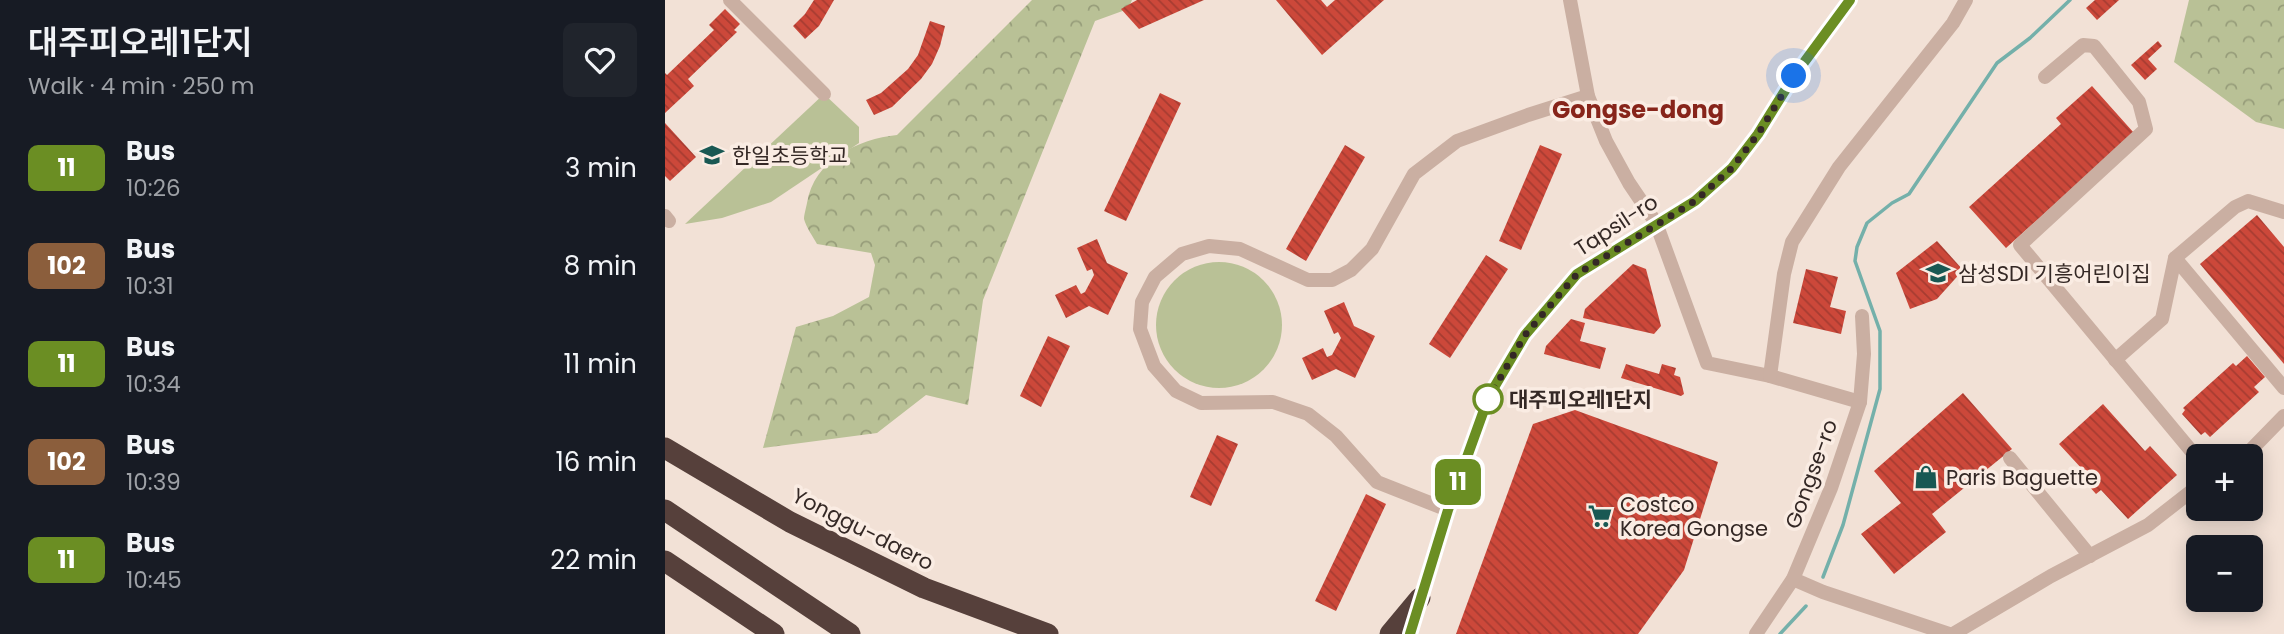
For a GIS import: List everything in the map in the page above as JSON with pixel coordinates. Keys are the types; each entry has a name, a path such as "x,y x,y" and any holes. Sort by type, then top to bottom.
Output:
{"highway":[{"name":"Yonggu-daero","path":"665,448 790,522 924,588 1048,634"},
{"path":"665,510 850,634"},
{"path":"665,561 773,634"},
{"path":"1390,634 1420,598"}],"street":[{"path":"730,0 824,94"},
{"path":"1570,0 1588,96 1618,162 1657,223 1707,363 1770,376 1860,402"},
{"name":"Tapsil-ro","path":"1410,634 1448,510 1489,396 1525,335 1577,274 1695,201 1732,168 1758,134 1794,76 1850,0"},
{"path":"1770,376 1784,274 1793,242 1839,167 1953,23 1966,0"},
{"path":"2045,77 2083,45 2094,46 2139,102 2146,130 2019,245 2186,445"},
{"path":"1448,510 1377,482 1336,436 1308,414 1273,402 1201,403 1175,391 1154,366 1140,329 1142,302 1155,277 1182,254 1209,246 1240,249 1308,280 1332,280 1351,270 1372,249 1414,174 1457,141 1588,96"},
{"path":"2115,360 2162,319 2175,258 2235,207 2248,201 2284,212"},
{"path":"2175,258 2284,388"},
{"name":"Gongse-ro","path":"1756,634 1793,579 1831,488 1860,402 1864,354 1862,316"},
{"path":"2257,444 2284,416"},
{"path":"2010,458 2090,556"},
{"path":"1793,579 1823,592 1951,634 2148,525 2186,495"}],"green space":[{"path":"1032,0 1132,0 1128,9 1095,21 983,300 968,405 926,395 877,433 763,448 796,327 833,316 869,297 875,265 871,253 817,244 804,219 811,188 828,164 840,154 867,141 897,135"},
{"path":"2189,0 2284,0 2284,129 2256,122 2174,62"},
{"path":"824,94 859,127 859,143 771,202 722,218 685,224"},
{"path":"1219,262 1243,267 1264,280 1277,301 1282,325 1277,349 1264,370 1243,383 1219,388 1195,383 1174,370 1161,349 1156,325 1161,301 1174,280 1195,267"}],"building":[{"path":"814,0 834,0 819,26 805,39 793,26"},
{"path":"1137,0 1204,0 1139,29 1121,9"},
{"path":"1276,0 1321,0 1327,7 1335,0 1384,0 1322,55"},
{"path":"2095,0 2119,0 2097,20 2086,8"},
{"path":"725,9 740,24 734,30 737,32 688,79 694,86 665,113 665,73 667,75 714,30 709,25"},
{"path":"930,21 945,26 932,64 921,79 892,107 874,115 866,100 881,93 908,69 918,55"},
{"path":"2158,41 2162,46 2148,59 2157,69 2145,80 2131,65"},
{"path":"2092,86 2134,133 2006,248 1969,207 2061,124 2056,118"},
{"path":"1160,93 1181,103 1126,221 1104,211"},
{"path":"665,123 696,157 670,181 665,176"},
{"path":"1345,145 1365,157 1306,261 1286,249"},
{"path":"1540,145 1562,154 1521,250 1499,241"},
{"path":"2257,215 2284,247 2284,364 2200,264"},
{"path":"1097,239 1107,263 1128,273 1108,315 1089,306 1066,318 1055,295 1076,285 1081,294 1085,292 1094,275 1092,269 1087,271 1077,248"},
{"path":"1937,241 1963,270 1937,299 1910,309 1896,273"},
{"path":"1486,255 1508,269 1450,358 1429,344"},
{"path":"1633,264 1646,269 1661,326 1654,334 1583,318 1585,309"},
{"path":"1806,269 1838,277 1830,307 1846,311 1841,334 1793,323"},
{"path":"1344,302 1354,326 1375,336 1355,378 1336,369 1312,380 1302,358 1323,348 1327,357 1332,355 1341,338 1338,332 1334,334 1324,311"},
{"path":"1571,319 1585,323 1580,341 1606,348 1600,369 1544,354 1546,346"},
{"path":"1048,336 1070,346 1041,407 1020,396"},
{"path":"2247,356 2265,377 2254,387 2259,392 2210,437 2205,432 2201,435 2182,414 2185,410 2183,408 2233,363 2236,366"},
{"path":"1626,364 1659,374 1662,364 1676,368 1674,375 1680,377 1684,394 1681,396 1621,378"},
{"path":"1963,393 2012,449 1932,514 1946,532 1894,574 1861,534 1901,503 1874,471"},
{"path":"2103,404 2145,451 2150,446 2177,475 2128,519 2101,490 2096,494 2078,474 2083,470 2059,444"},
{"name":"Costco Korea Gongse","path":"1575,410 1718,462 1684,570 1638,634 1456,634 1533,424"},
{"path":"1217,435 1238,444 1211,506 1190,497"},
{"path":"1366,494 1386,504 1336,611 1315,601"}],"waterway":[{"path":"1823,577 1843,525 1880,389 1880,331 1855,261 1857,247 1867,223 1892,203 1909,194 1997,63 2030,38 2070,0"},
{"path":"1780,634 1806,606"}],"bus line":[{"name":"11","path":"1410,634 1448,510 1489,396 1525,335 1577,274 1695,201 1732,168 1758,134 1794,76 1850,0"}],"place":[{"name":"한일초등학교","path":"712,155"},
{"name":"삼성SDI 기흥어린이집","path":"1938,273"},
{"name":"대주피오레1단지","path":"1488,399"},
{"name":"Paris Baguette","path":"1926,477"},
{"name":"Costco Korea Gongse","path":"1600,516"}],"district":[{"name":"Gongse-dong","path":"1638,109"}],"route":[{"path":"1488,399 1525,335 1577,274 1695,201 1732,168 1758,134 1794,76"}]}
